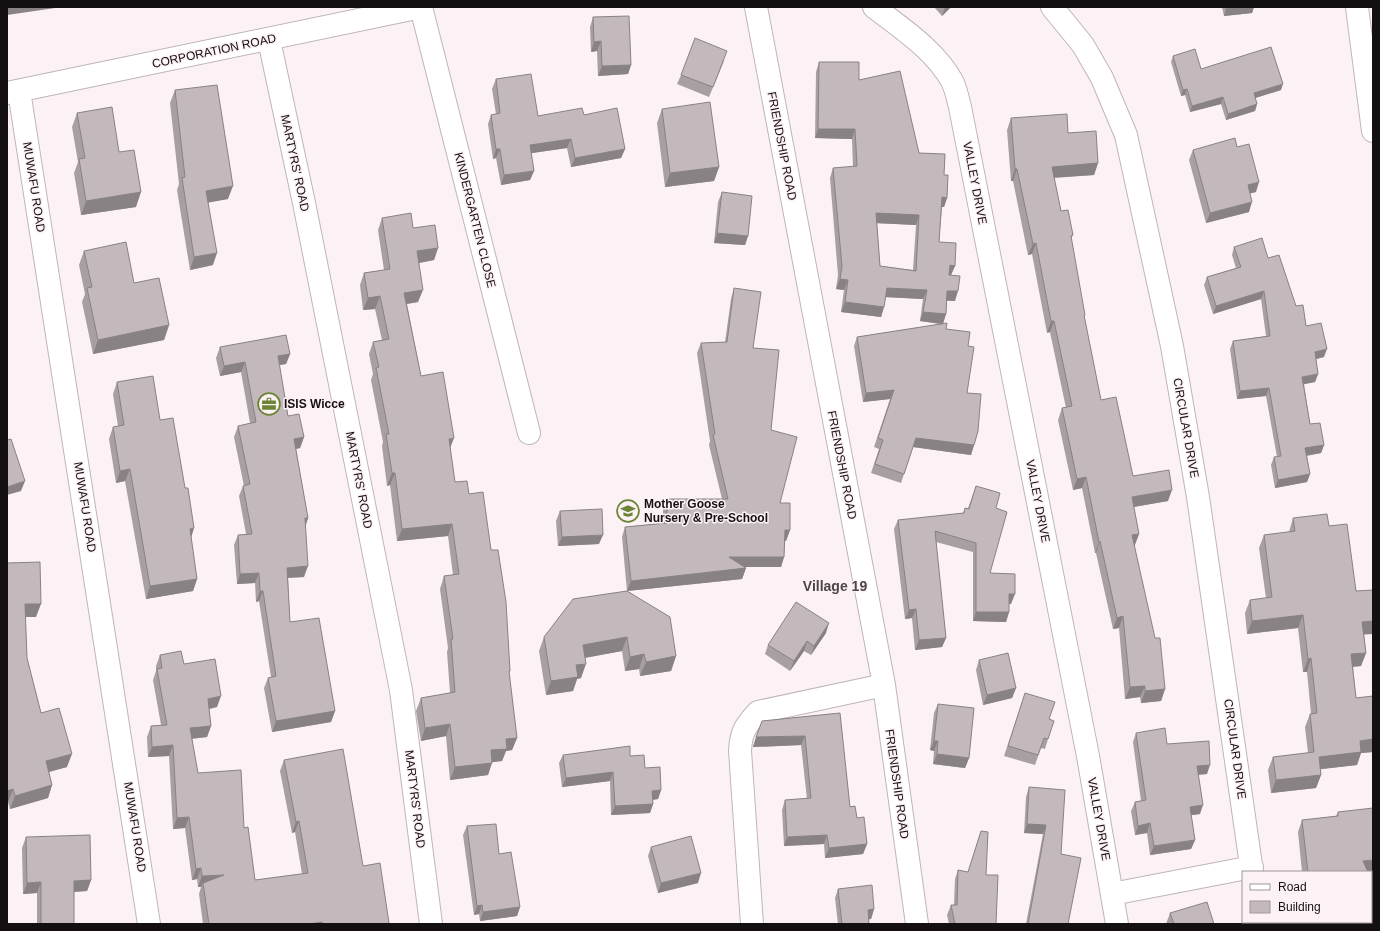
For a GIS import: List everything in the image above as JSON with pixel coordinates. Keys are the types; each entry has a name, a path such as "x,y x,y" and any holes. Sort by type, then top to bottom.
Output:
{"street":[{"name":"CORPORATION ROAD","path":"13,92 269,40 421,7"},
{"name":"KINDERGARTEN CLOSE","path":"421,7 529,433"},
{"name":"FRIENDSHIP ROAD","path":"756,7 884,684 917,924"},
{"name":"VALLEY DRIVE","path":"874,7 914,38 936,60 951,80 962,115 1085,741 1118,924"},
{"name":"CIRCULAR DRIVE","path":"1052,7 1083,45 1114,105 1126,134 1172,346 1197,489 1252,869"},
{"path":"1357,7 1373,131"},
{"name":"MARTYRS' ROAD","path":"269,40 304,203 401,690 431,924"},
{"name":"MUWAFU ROAD","path":"13,92 149,924"},
{"path":"752,924 740,751 741,739 745,725 758,712 884,684"},
{"path":"1112,894 1252,869"}],"building":[{"path":"1226,7 1239,7 1226,9"},
{"path":"629,16 631,65 602,66 601,41 594,42 593,17"},
{"path":"695,38 727,51 713,87 681,75"},
{"path":"1271,47 1283,84 1254,93 1257,104 1228,114 1223,97 1192,106 1187,89 1183,90 1173,56 1195,49 1201,69"},
{"path":"819,62 859,62 859,80 900,71 919,153 945,154 944,175 948,175 947,198 942,197 939,242 956,243 955,266 950,265 949,275 960,276 958,291 947,291 946,314 923,312 927,290 887,288 884,307 845,302 848,280 840,279 842,266 833,168 857,166 855,129 818,129","holes":["876,213 919,215 916,271 880,266"]},
{"path":"531,74 538,116 582,108 584,115 617,108 625,149 575,158 571,139 530,145 534,171 504,175 500,149 496,149 491,115 500,113 496,79"},
{"path":"217,85 233,186 206,191 217,253 194,257 182,178 185,177 175,90"},
{"path":"710,102 719,167 670,173 662,109"},
{"path":"112,107 119,152 134,150 141,192 86,201 79,159 85,158 77,113"},
{"path":"1067,114 1068,133 1096,131 1098,163 1052,167 1061,211 1068,210 1084,315 1101,400 1116,397 1133,476 1169,470 1172,490 1132,497 1139,534 1132,535 1155,638 1160,638 1165,689 1145,691 1145,686 1130,687 1123,616 1117,618 1100,541 1099,542 1086,477 1077,479 1062,408 1072,406 1054,321 1051,321 1036,243 1033,244 1017,169 1015,169 1011,118"},
{"path":"1235,138 1237,147 1249,144 1259,182 1248,185 1252,202 1210,213 1193,150"},
{"path":"722,192 752,196 748,236 717,233"},
{"path":"411,213 413,228 435,225 438,248 417,251 423,290 404,293 421,376 443,372 454,438 449,439 455,482 467,481 469,494 483,492 491,550 498,550 506,602 509,671 517,738 506,739 507,749 491,750 492,763 455,767 450,724 425,728 421,698 455,692 451,639 453,639 444,576 459,574 452,524 402,529 395,473 392,473 386,434 389,434 376,368 379,367 373,342 389,339 380,296 368,298 364,273 390,269 382,218"},
{"path":"1262,238 1268,258 1279,255 1296,306 1303,305 1306,326 1321,323 1327,349 1315,352 1318,374 1302,377 1310,424 1320,423 1324,445 1305,448 1310,474 1278,480 1274,457 1281,456 1269,388 1240,391 1233,341 1270,336 1264,291 1216,306 1207,277 1241,267 1234,247"},
{"path":"126,242 134,283 159,278 169,325 98,340 87,288 92,287 84,251"},
{"path":"734,288 761,292 753,348 779,350 771,430 797,437 780,503 790,503 790,530 785,530 784,557 729,557 746,568 631,581 625,527 667,523 667,499 728,499 713,435 715,434 701,343 727,342"},
{"path":"947,323 946,329 970,332 968,346 974,347 967,393 981,394 978,431 974,445 916,438 904,474 875,464 883,440 878,438 894,390 866,393 857,337"},
{"path":"286,335 290,354 278,356 288,416 299,414 304,437 294,439 308,518 305,518 308,566 287,568 290,622 319,618 335,711 276,721 268,678 276,676 263,591 260,591 259,573 240,574 238,535 252,534 243,486 250,484 238,426 256,422 245,362 224,366 220,347"},
{"path":"153,376 160,420 173,418 185,488 188,488 194,528 190,529 197,579 150,586 130,469 120,471 113,427 124,425 117,382"},
{"path":"11,439 25,481 7,487 7,440"},
{"path":"976,486 1000,493 996,508 1007,512 990,573 1015,574 1015,594 1009,594 1009,612 976,612 976,543 935,531 946,638 919,640 916,609 909,610 898,520 964,513 965,508 969,509"},
{"path":"602,509 603,535 562,537 560,511"},
{"path":"1327,514 1329,526 1347,524 1356,591 1373,590 1373,621 1362,622 1366,653 1351,654 1356,698 1373,696 1373,739 1360,741 1361,752 1319,757 1321,775 1276,780 1273,757 1314,752 1310,714 1317,713 1311,658 1308,659 1303,615 1252,621 1250,600 1272,597 1264,535 1295,531 1293,518"},
{"path":"40,562 41,604 25,604 27,658 41,713 59,708 72,754 46,761 52,785 15,796 13,789 7,791 7,563"},
{"path":"627,591 670,617 676,656 646,662 644,654 630,657 627,637 583,645 586,664 576,665 578,677 551,681 544,637 573,599"},
{"path":"796,602 829,623 814,646 807,641 794,661 768,645"},
{"path":"181,651 184,664 215,659 221,696 208,699 211,726 190,728 198,773 241,770 244,828 248,827 255,880 308,873 299,821 296,822 284,760 343,749 363,866 380,863 389,923 322,924 322,922 309,924 209,924 203,883 224,875 202,876 201,868 196,869 189,817 177,818 173,745 152,747 151,726 167,725 157,669 162,668 160,655"},
{"path":"1008,653 1016,688 987,695 979,660"},
{"path":"1025,693 1055,702 1049,719 1054,721 1048,739 1044,738 1038,755 1008,746"},
{"path":"938,704 974,708 969,758 937,754 938,741 934,741"},
{"path":"840,713 850,807 855,806 857,818 864,817 867,844 829,848 827,835 787,837 785,800 811,798 805,736 756,737 762,721"},
{"path":"1165,728 1167,744 1209,741 1210,765 1197,766 1203,805 1190,807 1195,840 1154,846 1150,823 1138,826 1135,802 1146,800 1136,733"},
{"path":"630,746 630,756 644,755 645,768 660,767 661,790 652,791 653,804 615,806 613,772 566,778 563,755"},
{"path":"1029,787 1065,790 1061,854 1081,858 1068,924 1028,924 1046,825 1027,824"},
{"path":"1373,808 1373,860 1363,861 1368,871 1308,871 1302,820 1338,816 1338,812"},
{"path":"496,824 499,854 511,852 520,907 483,912 482,905 477,906 467,826"},
{"path":"981,831 988,832 986,875 998,875 996,924 955,924 951,905 957,905 958,870 968,872"},
{"path":"90,835 91,880 74,881 74,924 41,924 41,882 27,883 26,837"},
{"path":"691,836 701,873 661,883 651,847"},
{"path":"1372,879 1373,924 1331,924 1372,923"},
{"path":"872,885 874,909 868,910 869,924 842,924 838,889"},
{"path":"1207,902 1214,924 1174,924 1170,913"}],"place":[{"name":"ISIS Wicce","path":"269,404"},
{"name":"Mother Goose Nursery & Pre-School","path":"628,511"}],"district":[{"name":"Village 19","path":"835,586"}]}
